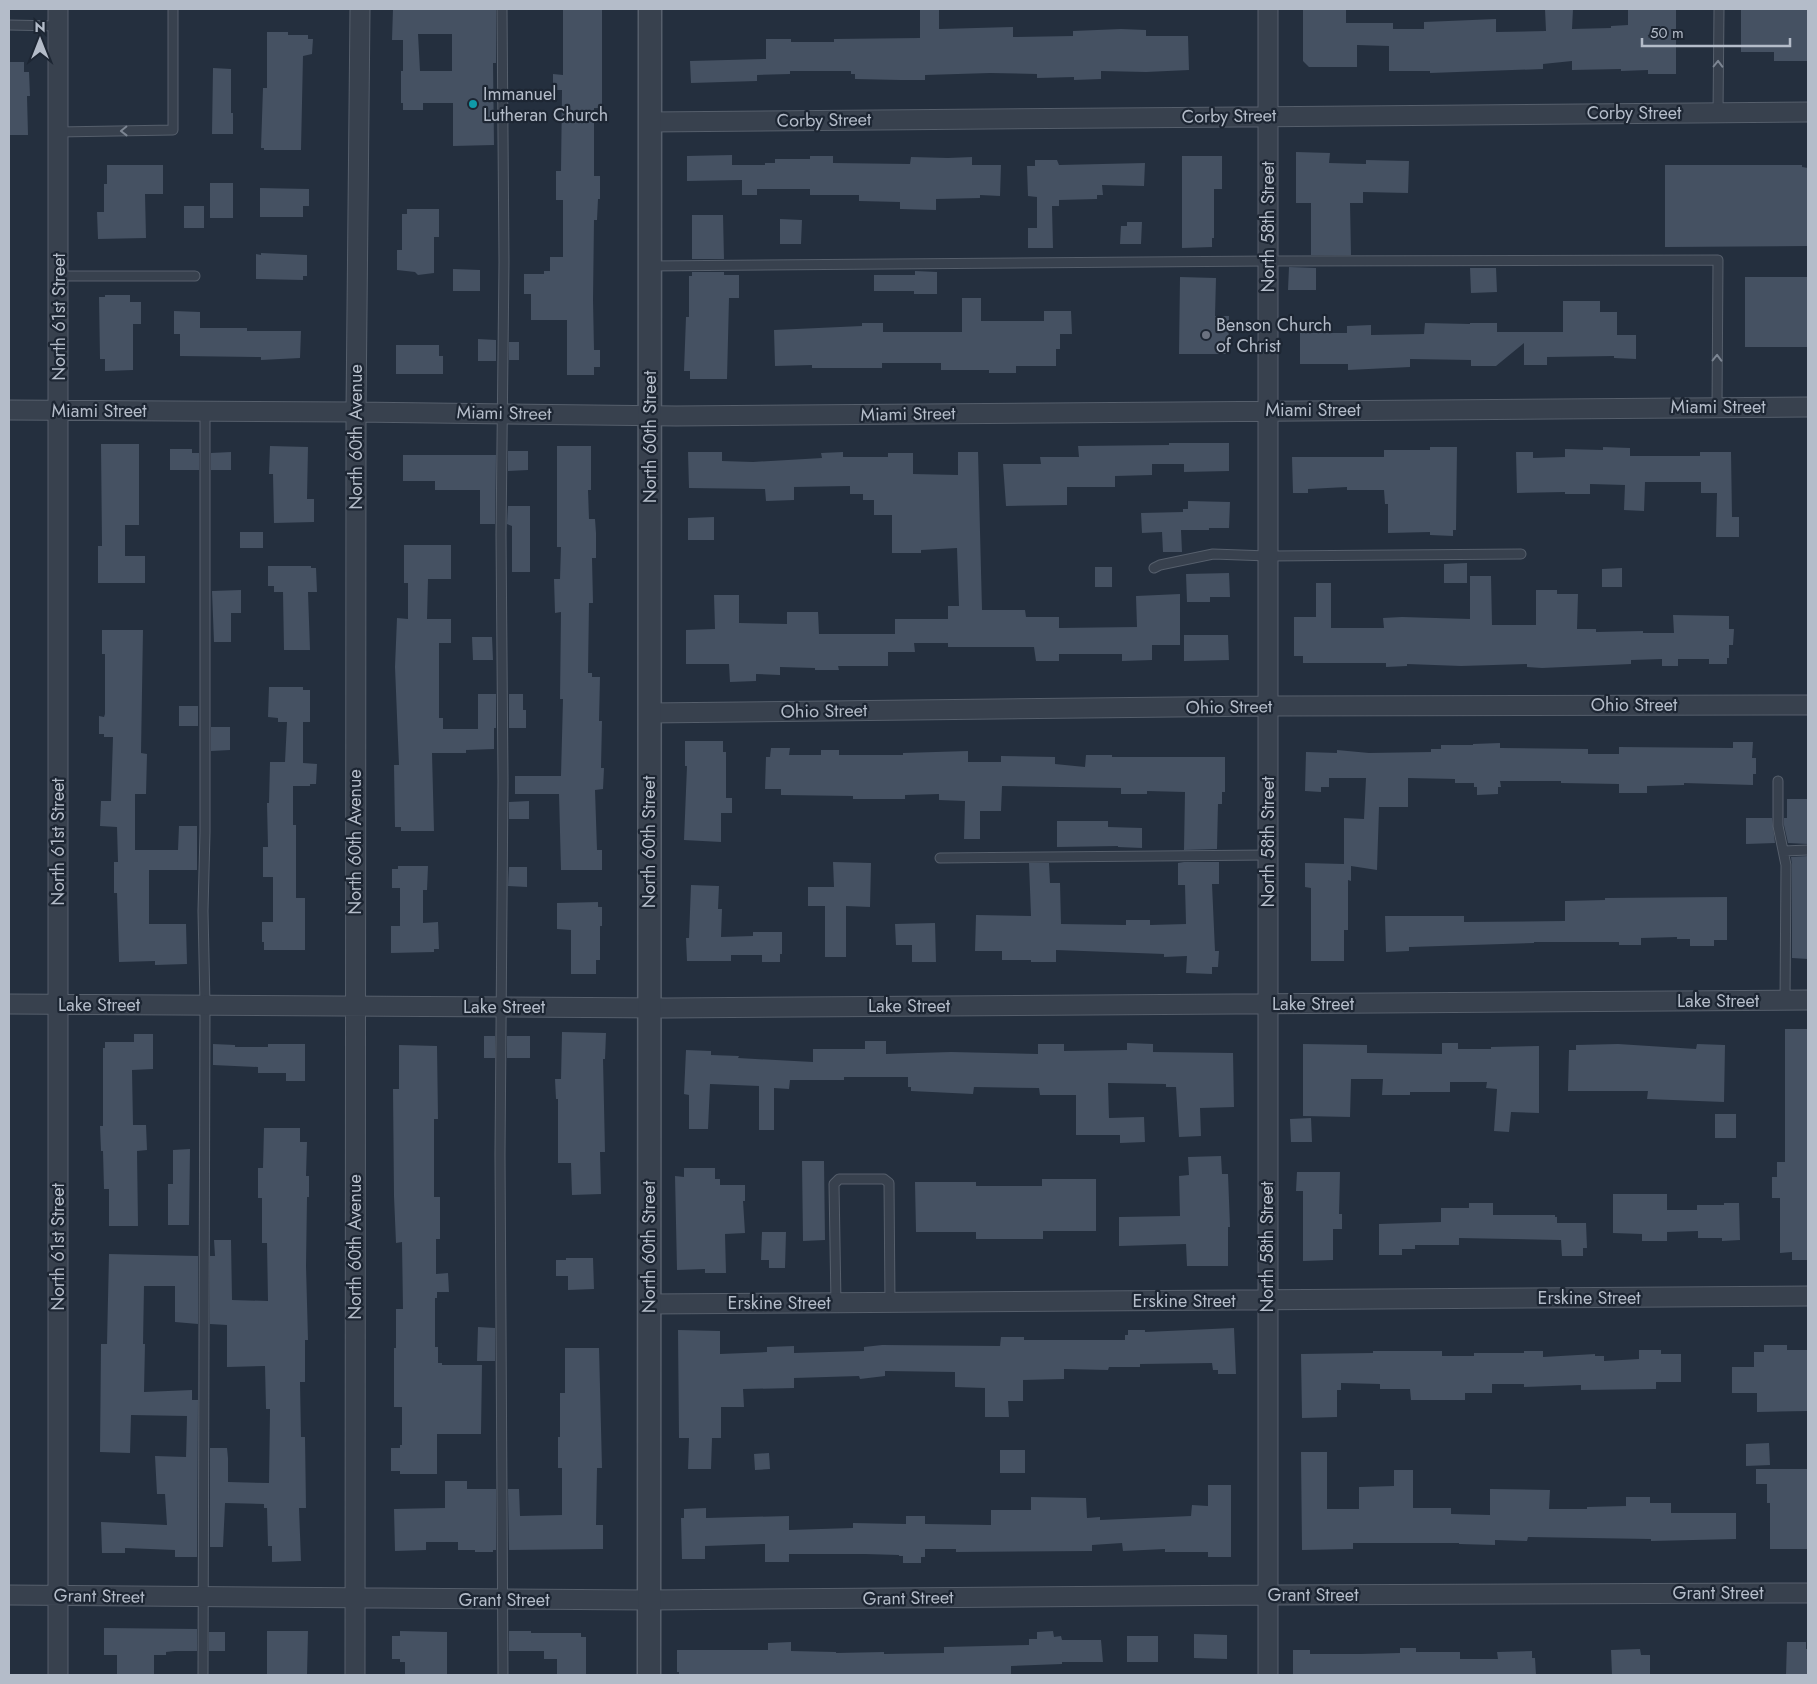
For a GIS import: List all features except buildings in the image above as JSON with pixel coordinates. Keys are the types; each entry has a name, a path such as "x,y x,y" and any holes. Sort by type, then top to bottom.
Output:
{"street":[{"name":"North 60th Avenue","path":"355,1675 356,412 360,9"},
{"name":"North 60th Street","path":"649,1675 650,9"},
{"name":"North 58th Street","path":"1268,9 1268,1675"},
{"name":"North 61st Street","path":"58,18 58,1675"},
{"name":"Corby Street","path":"650,122 1808,112"},
{"name":"Miami Street","path":"9,410 676,416 1808,407"},
{"name":"Ohio Street","path":"650,713 1268,706 1808,705"},
{"name":"Lake Street","path":"9,1004 649,1008 1808,1000"},
{"name":"Erskine Street","path":"649,1304 1808,1296"},
{"name":"Grant Street","path":"9,1595 649,1600 1808,1593"}],"lane":[{"path":"58,132 173,130 173,9"},
{"path":"502,9 504,262 501,536 503,771 500,1155 502,1675"},
{"path":"1718,113 1719,9"},
{"path":"9,25 58,18"},
{"path":"650,266 1268,261 1718,260 1717,407"},
{"path":"58,276 195,276"},
{"path":"203,1675 205,411"},
{"path":"1154,568 1160,565 1213,554 1268,556 1521,554"},
{"path":"1778,782 1778,826 1786,865 1785,1000"},
{"path":"1784,851 1808,850"},
{"path":"940,858 1268,855"},
{"path":"836,1303 834,1184 839,1179 884,1179 889,1183 890,1303"}],"place":[{"name":"Immanuel Lutheran Church","path":"473,104"},
{"name":"Benson Church of Christ","path":"1206,335"}]}
